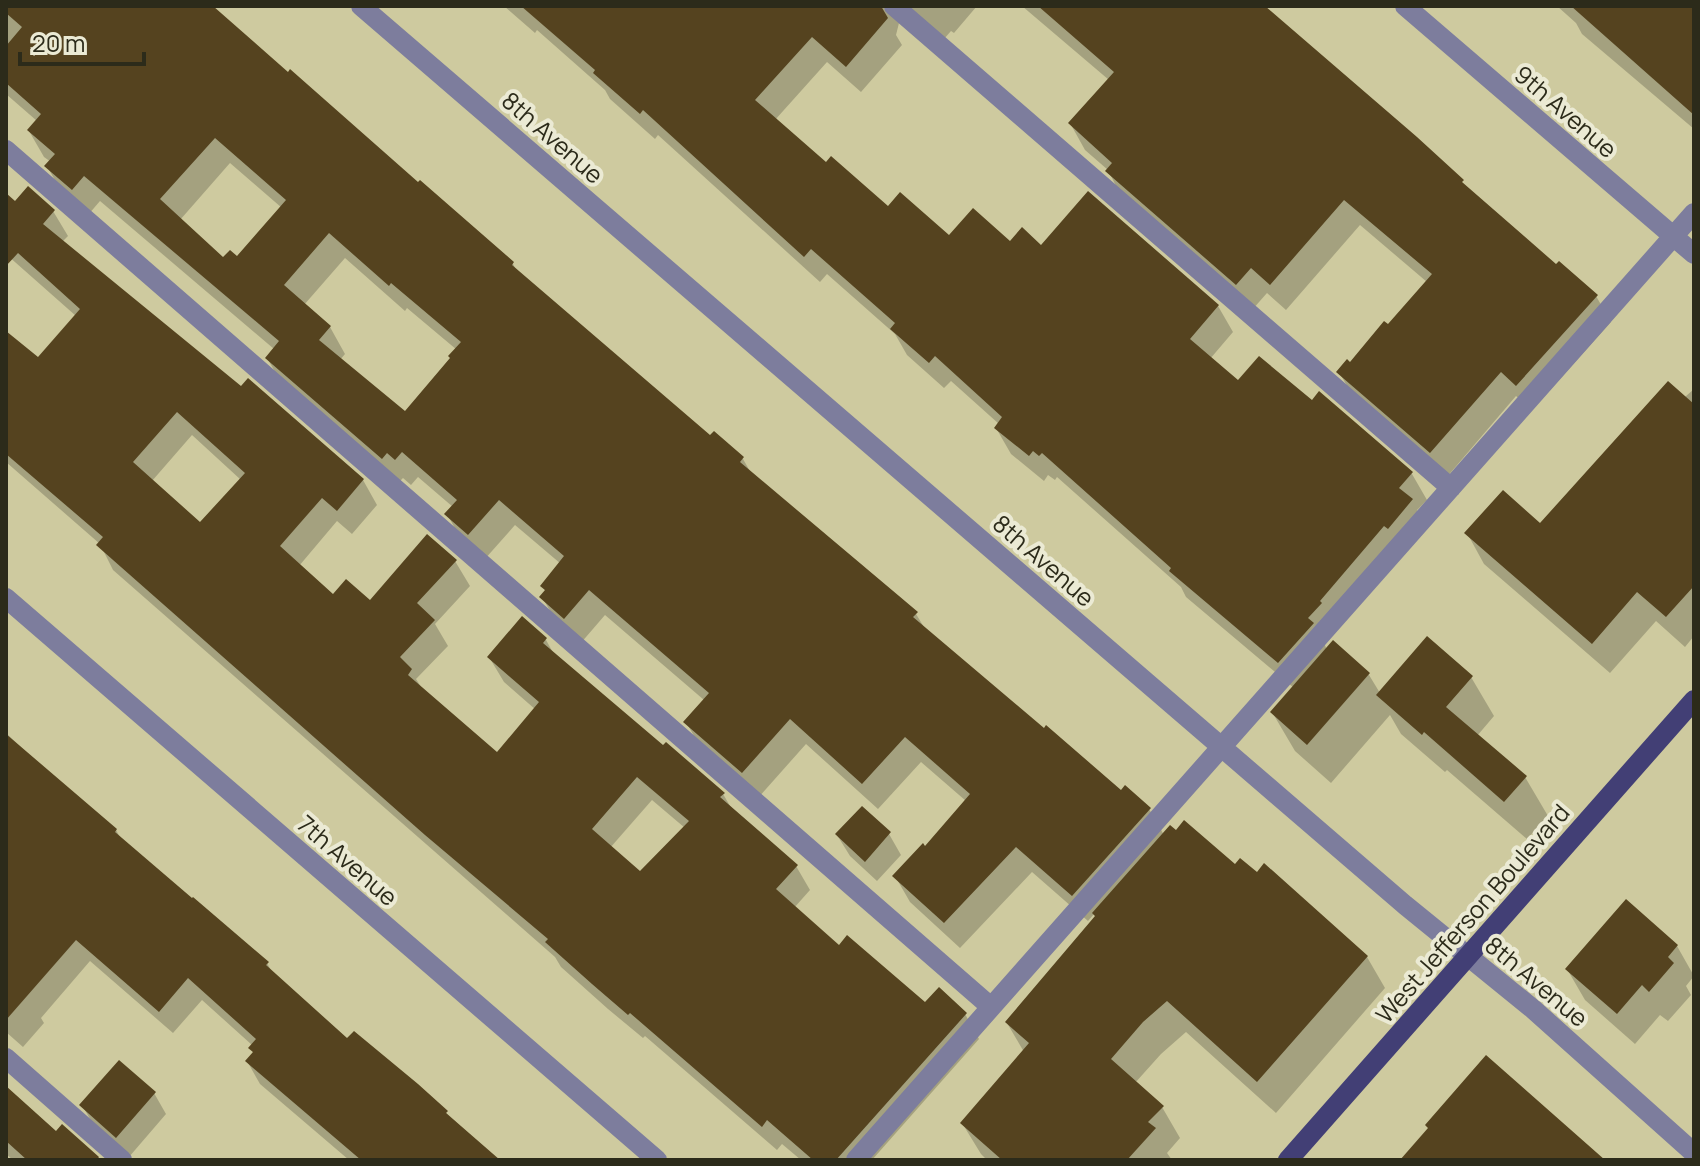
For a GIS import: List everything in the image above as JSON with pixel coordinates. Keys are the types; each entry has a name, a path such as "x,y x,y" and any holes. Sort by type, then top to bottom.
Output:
{"main road":[{"name":"West Jefferson Boulevard","path":"1288,1160 1694,700"}],"street":[{"name":"8th Avenue","path":"361,6 1221,747 1533,1009 1694,1153"},
{"path":"894,6 1451,488"},
{"name":"9th Avenue","path":"1405,6 1694,254"},
{"path":"6,150 991,1007"},
{"path":"856,1160 1694,213"},
{"name":"7th Avenue","path":"6,598 657,1160"},
{"path":"6,1058 122,1160"}],"building":[{"path":"6,6 213,6 418,182 420,180 514,262 512,265 710,435 714,431 744,457 740,462 918,612 913,617 1121,790 1125,785 1151,808 1072,896 1016,847 944,923 892,876 923,843 925,846 970,794 905,737 862,784 790,719 742,773 683,722 709,693 589,590 564,619 539,597 545,590 540,586 564,556 499,500 468,535 444,514 457,500 402,452 395,460 387,453 382,459 265,358 279,341 84,176 72,190 44,166 55,154 27,130 41,114 6,83 6,46 22,27 6,13","holes":["215,138 286,200 237,256 230,250 223,257 160,199","329,233 389,286 391,283 461,342 405,411 319,340 331,326 284,285"]},
{"path":"521,6 881,6 888,18 846,67 812,37 755,100 826,162 831,156 888,206 900,192 949,235 973,208 1010,241 1022,227 1041,245 1088,191 1219,305 1190,339 1238,380 1259,356 1312,400 1319,391 1413,472 1399,488 1413,499 1388,529 1384,526 1320,601 1322,603 1308,618 1314,623 1278,663 1169,571 1171,568 1042,453 1039,456 1033,451 1029,456 994,428 1002,417 935,356 929,363 890,329 895,323 811,249 804,257 643,110 640,114"},
{"path":"1038,6 1265,6 1417,137 1464,180 1462,182 1556,264 1559,261 1598,295 1516,386 1501,372 1430,453 1336,372 1347,359 1350,362 1384,321 1388,324 1432,274 1344,200 1270,285 1251,268 1236,285 1105,171 1112,163 1068,123 1114,72"},
{"path":"1571,6 1694,6 1694,115"},
{"path":"28,186 55,210 43,224 241,386 248,378 364,479 337,511 322,498 280,546 333,594 346,579 370,600 427,534 457,560 417,603 435,620 400,657 412,669 408,675 497,752 539,702 487,657 522,616 547,638 543,643 725,793 720,797 798,865 776,889 839,945 847,935 925,1002 939,987 967,1013 836,1160 813,1160 767,1120 762,1127 630,1013 628,1015 545,942 548,939 425,835 96,545 103,537 6,454 6,331 38,357 80,309 18,253 6,266 6,193 15,201","holes":["177,412 245,473 200,522 133,462","637,777 689,821 640,871 592,829"]},
{"path":"1668,381 1694,404 1694,586 1666,617 1637,592 1592,644 1464,533 1503,490 1540,523"},
{"path":"1427,636 1473,676 1446,707 1527,776 1504,802 1376,695"},
{"path":"1333,640 1370,673 1307,745 1270,712"},
{"path":"6,734 117,829 115,832 269,962 266,965 347,1038 354,1031 418,1084 500,1160 361,1160 245,1061 253,1052 248,1048 256,1039 188,978 159,1012 76,940 6,1020"},
{"path":"862,806 891,832 865,862 835,834"},
{"path":"1184,820 1235,864 1240,858 1257,872 1264,863 1368,956 1257,1082 1167,1001 1143,1022 1111,1059 1164,1106 1148,1122 1156,1128 1127,1160 1002,1160 960,1123 1029,1043 1005,1022 1095,916 1092,913 1170,825 1176,830"},
{"path":"1626,899 1678,945 1668,957 1674,963 1649,992 1642,985 1617,1014 1565,969"},
{"path":"1486,1055 1605,1160 1400,1160 1428,1128 1425,1125"},
{"path":"119,1060 156,1092 116,1138 79,1105"},
{"path":"6,1086 56,1131 62,1124 99,1157 97,1160 27,1160 6,1141"}]}
